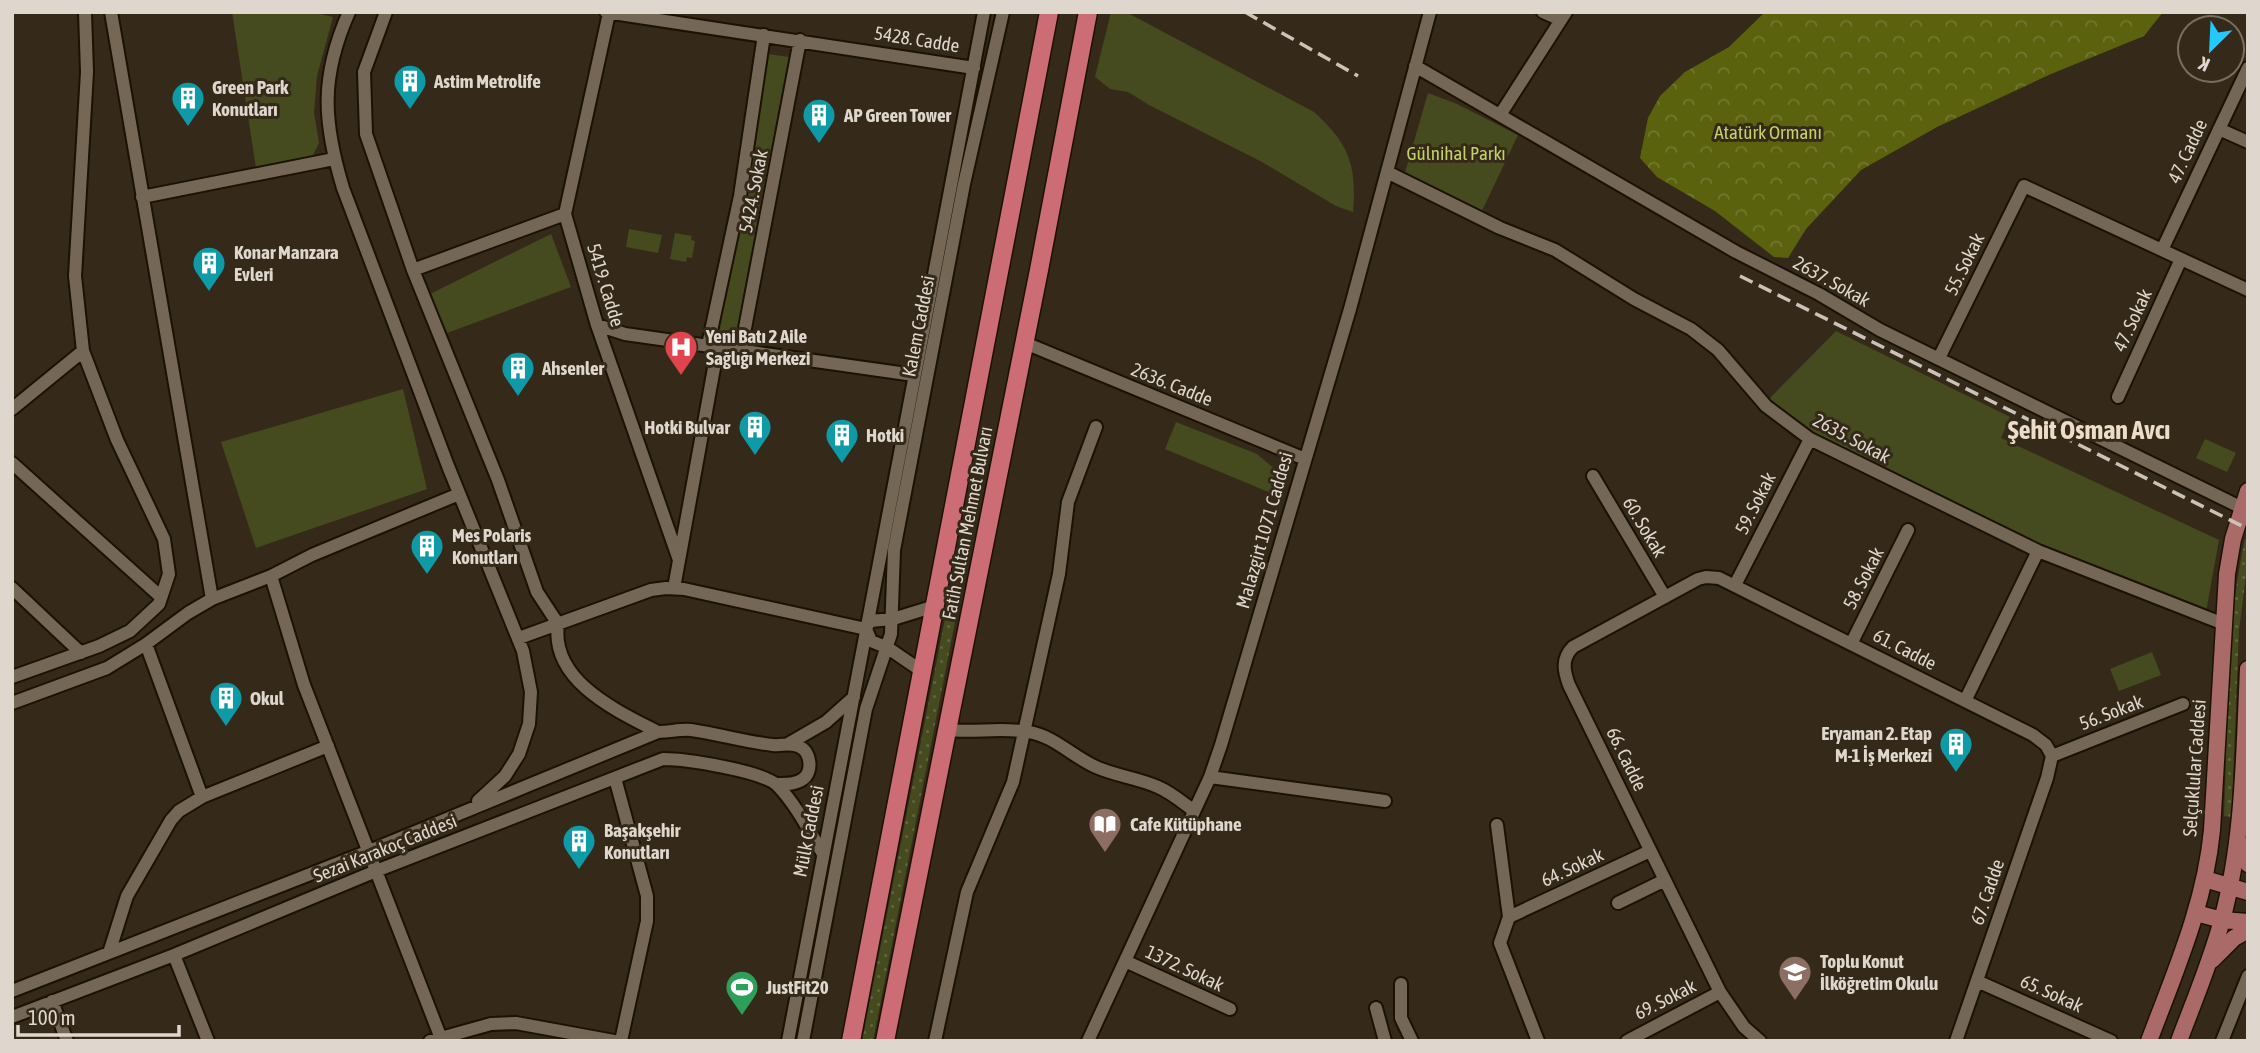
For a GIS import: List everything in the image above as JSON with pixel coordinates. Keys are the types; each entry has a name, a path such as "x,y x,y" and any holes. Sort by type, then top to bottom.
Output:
{"highway":[{"name":"Fatih Sultan Mehmet Bulvarı","path":"851,1041 1049,12"},
{"name":"Fatih Sultan Mehmet Bulvarı","path":"885,1041 1025,343 1088,12"}],"main road":[{"name":"Selçuklular Caddesi","path":"2149,1041 2196,914 2205,880 2212,830 2227,574 2233,540 2248,491"},
{"path":"2179,1041 2222,920 2230,886 2237,838 2248,669"},
{"path":"2237,838 2248,864"},
{"path":"2205,880 2248,892"},
{"path":"2196,914 2248,922"},
{"path":"2206,967 2227,944 2248,930"}],"street":[{"path":"12,677 81,653 130,631 159,604 169,575 164,539 117,440 83,351 75,276 87,72 85,12"},
{"path":"111,12 212,600"},
{"path":"349,12 338,40 327,83 329,132 334,159 459,494 519,638 531,692 529,724 519,754 505,776 489,793 460,814"},
{"path":"387,12 364,72 366,134 413,270 498,480 537,592 558,624 556,636 562,659 594,695 614,709 658,732"},
{"name":"Kalem Caddesi","path":"866,629 984,12"},
{"name":"Kalem Caddesi","path":"888,648 893,619 891,565 964,184 1003,12"},
{"name":"Malazgirt 1071 Caddesi","path":"1088,1041 1210,777 1221,745 1350,309 1430,12"},
{"path":"1500,115 1563,16 1543,12"},
{"name":"5428. Cadde","path":"607,13 974,68"},
{"name":"5419. Cadde","path":"607,13 565,214 597,325 679,560"},
{"path":"674,588 764,35"},
{"name":"5424. Sokak","path":"741,349 800,40"},
{"name":"2637. Sokak","path":"1415,65 1736,252 1819,294 1880,330 2242,508"},
{"name":"47. Cadde","path":"2162,250 2248,68"},
{"path":"2219,129 2248,142"},
{"path":"142,198 334,159"},
{"name":"2635. Sokak","path":"1387,172 1500,228 1555,250 1634,299 1691,329 1718,350 1766,406 1810,439 2038,551 2224,624"},
{"name":"55. Sokak","path":"1939,358 2024,186 2162,250"},
{"path":"413,270 565,214"},
{"path":"2162,250 2248,290"},
{"name":"47. Sokak","path":"2118,397 2182,259"},
{"path":"597,325 625,334 914,375"},
{"name":"2636. Cadde","path":"1025,343 1305,459"},
{"path":"12,409 83,351"},
{"path":"935,1041 967,892 1013,782 1059,574 1068,502 1096,427"},
{"name":"59. Sokak","path":"1735,585 1810,439"},
{"path":"12,463 161,597"},
{"name":"60. Sokak","path":"1592,476 1665,597"},
{"path":"12,703 107,668 188,613 212,600 459,494"},
{"name":"58. Sokak","path":"1852,644 1908,530"},
{"path":"1965,701 2038,551"},
{"path":"271,576 304,685 369,851 438,1040 491,1024 516,1023 614,1041"},
{"name":"66. Cadde","path":"1735,585 1706,576 1573,647 1568,652 1564,667 1569,685 1720,992 1739,1020 1760,1041"},
{"name":"61. Cadde","path":"1735,585 2040,739 2052,756"},
{"path":"12,588 81,653"},
{"path":"519,638 651,590 674,588 866,629"},
{"path":"923,672 888,648 871,641 866,629 870,621 893,619 935,606"},
{"name":"Mülk Caddesi","path":"788,1041 866,629"},
{"path":"146,644 202,797"},
{"name":"Mülk Caddesi","path":"803,1041 866,709 888,648"},
{"path":"788,744 826,722 854,697"},
{"name":"56. Sokak","path":"2052,756 2183,704"},
{"path":"12,991 369,851 658,732 689,730 766,744 801,747 808,754 809,770 805,779 794,784 776,784"},
{"path":"947,730 1024,731 1053,741 1114,775 1157,786 1194,811"},
{"path":"109,953 127,896 171,820 179,811 202,797 328,746"},
{"name":"67. Cadde","path":"1956,1041 2048,778 2052,756"},
{"name":"Sezai Karakoç Caddesi","path":"12,1017 174,955 376,871 663,758 761,776 776,784"},
{"path":"1210,777 1385,801"},
{"path":"615,778 648,907 621,1041"},
{"path":"776,784 796,808 823,854"},
{"path":"1497,825 1509,917 1500,943 1538,1041"},
{"name":"64. Sokak","path":"1509,917 1650,850"},
{"path":"1618,903 1665,880"},
{"path":"174,955 208,1041"},
{"name":"1372. Sokak","path":"1125,961 1230,1009"},
{"path":"2222,1041 2248,976"},
{"name":"65. Sokak","path":"1977,981 2111,1041"},
{"path":"1401,984 1401,1018 1412,1041"},
{"name":"69. Sokak","path":"1627,1041 1720,992"},
{"path":"2239,999 2248,1012"},
{"path":"52,1001 68,1041"},
{"path":"1376,1008 1385,1041"}],"green space":[{"path":"232,12 312,12 333,17 317,76 314,113 319,143 311,159 256,168"},
{"path":"1111,12 1126,12 1314,112 1343,145 1348,156 1354,181 1353,212 1336,206 1262,162 1128,92 1110,89 1095,77"},
{"name":"Atatürk Ormanı","path":"1765,12 2163,12 2144,36 2051,74 1937,127 1861,170 1806,229 1788,258 1774,257 1715,211 1657,177 1640,158 1648,118 1660,96 1685,72 1729,47"},
{"path":"768,54 789,57 736,340 716,337"},
{"name":"Gülnihal Parkı","path":"1428,93 1457,104 1518,135 1480,215 1404,176"},
{"path":"629,229 662,235 658,253 626,247"},
{"path":"675,233 692,236 691,240 695,241 692,258 687,257 686,262 670,259"},
{"path":"551,234 571,287 447,333 430,294"},
{"path":"1836,331 2010,417 2001,438 2219,540 2206,612 2047,549 1826,442 1768,400"},
{"path":"403,389 427,489 256,548 221,442"},
{"path":"1176,422 1257,454 1284,477 1278,496 1165,449"},
{"path":"2205,439 2236,453 2227,472 2196,458"},
{"path":"968,502 978,505 873,1041 862,1041"},
{"path":"2245,539 2248,540 2248,561 2239,630 2231,817 2224,816 2228,677 2234,608"},
{"path":"2152,652 2161,675 2119,691 2110,669"}],"railway":[{"path":"1245,12 1358,76"},
{"path":"1740,276 2248,529"}],"place":[{"name":"Astim Metrolife","path":"410,111"},
{"name":"Green Park Konutları","path":"188,128"},
{"name":"AP Green Tower","path":"819,145"},
{"name":"Konar Manzara Evleri","path":"209,293"},
{"name":"Yeni Batı 2 Aile Sağlığı Merkezi","path":"681,377"},
{"name":"Ahsenler","path":"518,398"},
{"name":"Hotki Bulvar","path":"755,457"},
{"name":"Hotki","path":"842,465"},
{"name":"Mes Polaris Konutları","path":"427,576"},
{"name":"Okul","path":"226,728"},
{"name":"Eryaman 2. Etap M-1 İş Merkezi","path":"1956,774"},
{"name":"Cafe Kütüphane","path":"1105,854"},
{"name":"Başakşehir Konutları","path":"579,871"},
{"name":"Toplu Konut İlköğretim Okulu","path":"1795,1002"},
{"name":"JustFit20","path":"742,1017"}],"district":[{"name":"Şehit Osman Avcı","path":"2089,430"}]}
